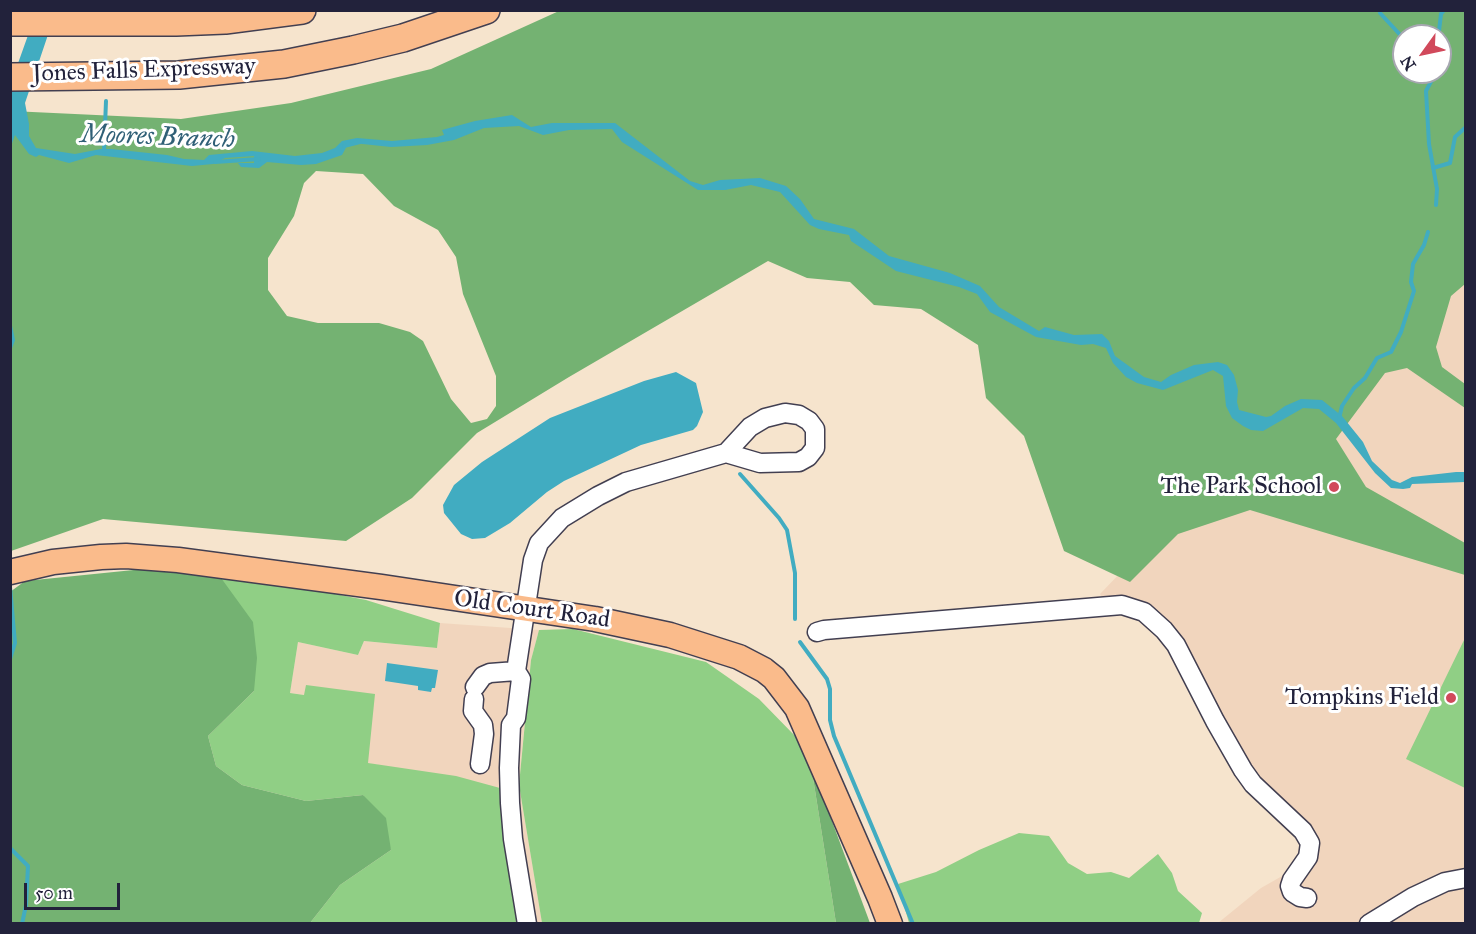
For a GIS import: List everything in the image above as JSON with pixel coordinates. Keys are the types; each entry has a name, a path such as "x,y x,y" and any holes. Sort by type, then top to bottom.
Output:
{"highway":[{"name":"Jones Falls Expressway","path":"10,22 225,20 302,10"},
{"name":"Jones Falls Expressway","path":"10,77 179,75 284,64 353,51 403,38 486,10"}],"main road":[{"name":"Old Court Road","path":"15,570 89,558 152,557 381,587 605,621 670,635 739,657 774,678 793,702 807,729 890,924"}],"street":[{"path":"527,924 510,803 511,725 516,718 521,679 516,671 525,608 533,560 539,543 562,518 626,482 726,453"},
{"path":"817,632 1122,605 1144,612 1164,630 1176,645 1243,770 1253,784 1303,831 1310,843 1308,857 1290,886 1292,892 1307,898"},
{"path":"480,764 483,725 474,711 474,693 479,679 490,673 516,671"},
{"path":"1373,923 1413,897 1445,882 1466,878"}],"shaded area":[{"name":"The Park School","path":"1465,215 1465,923 1218,923 1261,888 1298,867 1316,835 1256,782 1173,632 1104,601 1100,594"},
{"path":"440,623 539,630 531,660 519,785 542,923 522,923 508,854 500,788 367,763 304,695 290,693 298,642 358,655 364,641 437,648"}],"green space":[{"path":"559,11 1465,11 1465,284 1451,296 1436,347 1442,367 1465,384 1465,408 1407,368 1385,373 1336,439 1366,487 1465,543 1465,575 1250,510 1178,534 1130,582 1064,551 1024,436 986,398 978,345 921,309 874,305 850,282 807,278 768,261 477,433 412,498 346,541 103,519 11,551 11,111 181,119 291,103 431,69","holes":["316,171 363,174 394,206 438,230 456,257 463,294 496,376 496,406 487,419 471,423 451,399 423,341 410,332 379,323 318,323 287,316 268,290 268,258 294,216 304,183"]},
{"path":"183,565 216,571 253,622 257,658 254,691 208,736 216,766 242,785 306,801 363,795 386,818 391,850 340,885 310,923 11,923 10,592 25,581"},
{"path":"216,571 366,600 440,623 437,648 364,641 358,655 298,642 290,693 304,695 306,685 375,694 368,763 456,776 500,788 508,854 522,923 310,923 340,885 391,850 363,795 306,801 242,785 216,766 208,736 254,691"},
{"path":"573,629 706,662 759,699 797,738 811,765 836,923 542,923 519,785 531,660 539,630"},
{"name":"Tompkins Field","path":"1465,638 1465,788 1406,759"},
{"path":"811,765 870,923 836,923"},
{"path":"1019,833 1049,836 1068,863 1087,874 1111,872 1129,878 1158,854 1172,873 1178,891 1202,913 1199,923 909,923 898,884 936,872"}],"water":[{"path":"37,10 56,11 25,103 29,136 36,148 75,154 111,149 204,160 209,155 252,151 295,156 322,153 335,148 342,141 357,138 392,141 437,137 444,135 442,130 475,121 512,115 531,127 552,123 615,123 690,181 703,185 720,180 760,178 786,186 800,199 814,219 854,229 889,256 950,273 980,286 999,307 1039,331 1045,327 1074,335 1102,334 1109,341 1115,356 1144,377 1161,382 1194,365 1218,362 1227,365 1234,375 1238,390 1239,410 1266,417 1301,399 1322,400 1342,416 1363,442 1372,461 1392,480 1400,483 1412,477 1465,472 1465,482 1412,484 1410,488 1391,488 1375,473 1336,423 1319,409 1303,408 1263,431 1251,430 1232,418 1226,406 1223,376 1213,370 1163,390 1137,383 1126,377 1113,363 1106,348 1093,344 1081,345 1036,337 990,312 977,294 959,287 896,271 851,241 849,235 810,225 780,192 751,185 725,190 698,190 622,142 612,129 569,130 543,135 519,126 484,128 454,140 427,145 391,147 353,143 348,144 342,155 316,164 267,162 259,168 241,167 238,163 254,163 254,156 225,158 213,164 192,166 96,155 69,163 39,155 36,157 29,154 15,135 11,146 11,83"},
{"path":"676,372 696,383 703,412 693,430 641,445 564,481 510,523 485,538 472,539 461,534 444,513 443,505 454,485 482,462 550,418 644,381"},
{"path":"387,663 438,670 435,688 432,688 431,692 418,690 418,686 385,681"}],"waterway":[{"path":"1440,24 1444,10"},
{"path":"1380,13 1392,26"},
{"path":"1430,84 1426,91 1429,144 1437,189 1436,205"},
{"path":"104,151 106,101"},
{"path":"1433,168 1450,163 1455,137 1466,127"},
{"name":"Moores Branch","path":"344,146 360,142"},
{"name":"Moores Branch","path":"215,162 259,159"},
{"path":"1339,419 1342,406 1354,388 1365,378 1377,358 1391,352 1401,332 1414,291 1411,282 1413,264 1424,245 1428,232"},
{"path":"10,326 13,340 10,348"},
{"path":"740,474 787,530 795,573 795,619"},
{"path":"10,587 15,643 10,659"},
{"path":"800,642 827,679 830,689 830,720 834,736 913,924"},
{"path":"10,848 28,866 26,905 22,924"}],"place":[{"name":"The Park School","path":"1334,487"},
{"name":"Tompkins Field","path":"1451,698"}]}
